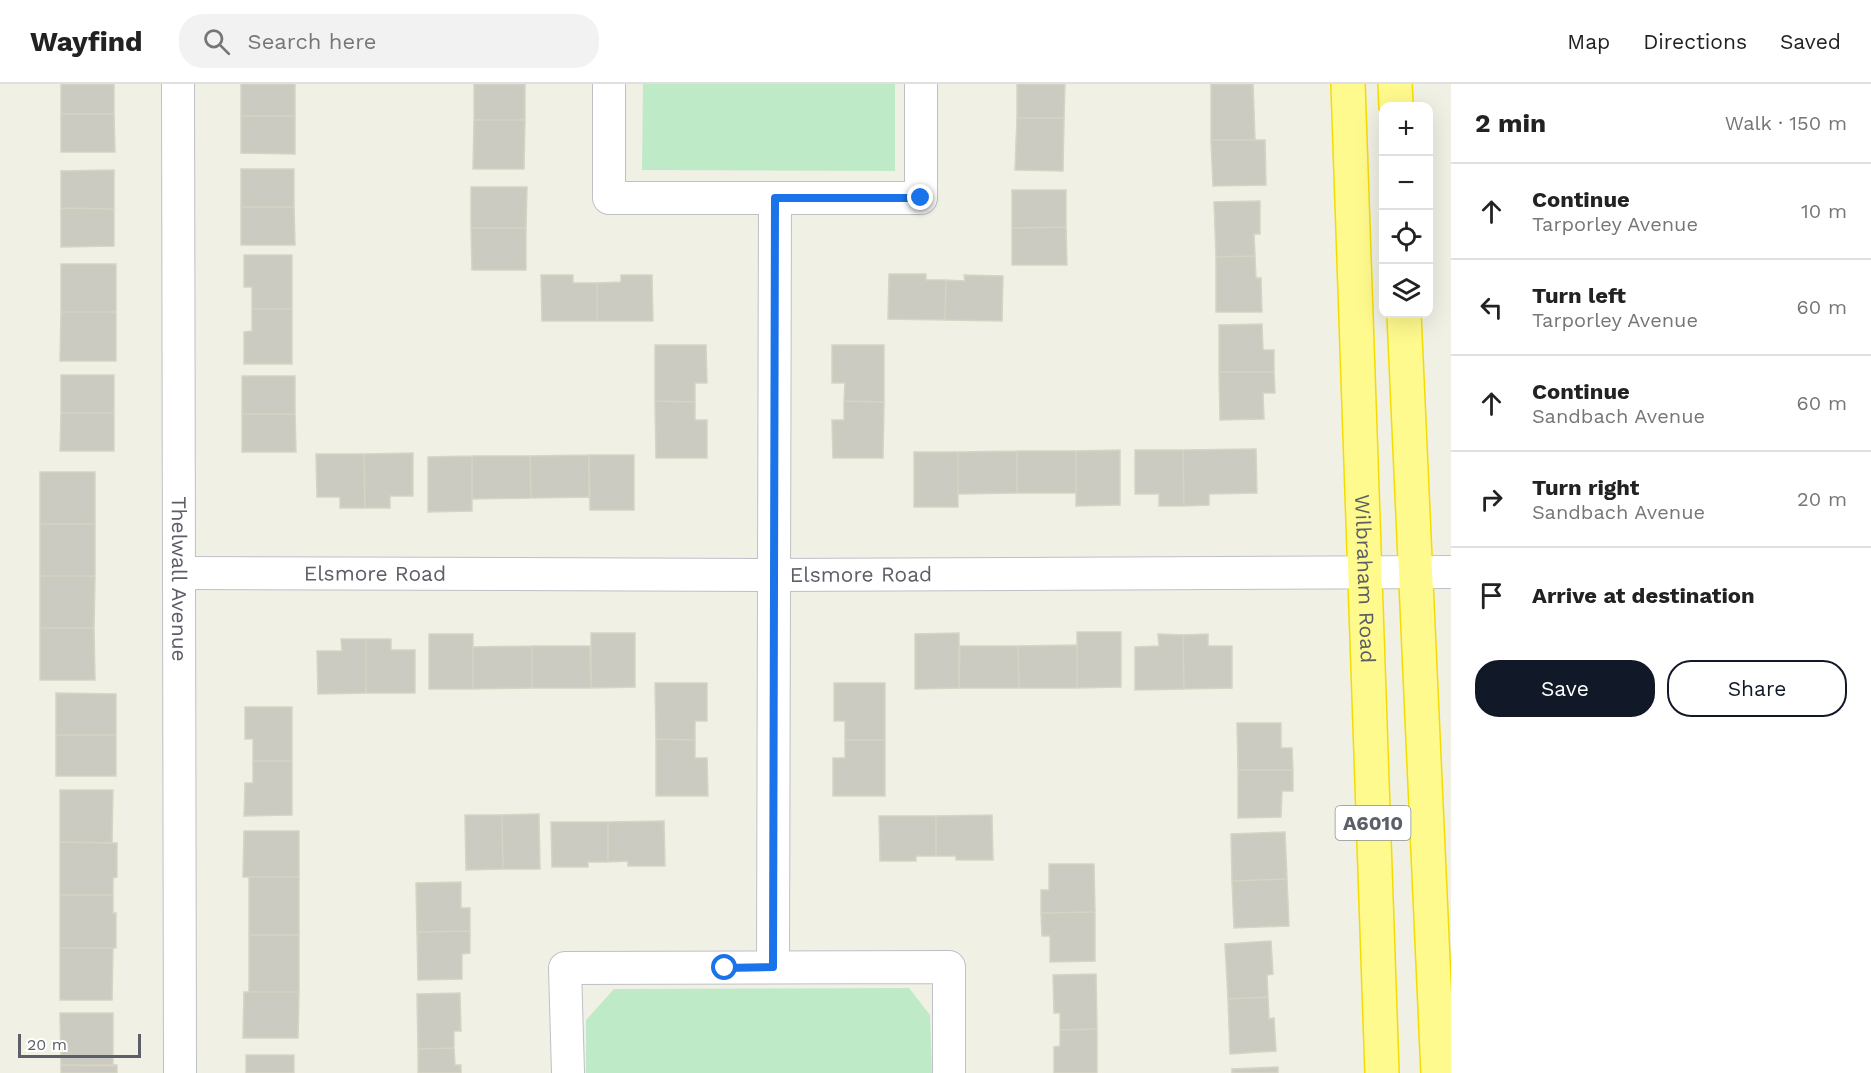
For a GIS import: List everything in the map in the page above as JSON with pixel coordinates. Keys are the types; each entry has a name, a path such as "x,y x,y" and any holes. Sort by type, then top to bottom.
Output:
{"highway":[{"name":"Wilbraham Road","path":"1348,84 1382,1073"},
{"path":"1395,84 1396,102"},
{"name":"A6010","path":"1404,318 1438,1073"}],"street":[{"name":"Thelwall Avenue","path":"178,84 180,1073"},
{"path":"609,84 609,198 921,198 921,84"},
{"path":"773,967 775,198"},
{"name":"Elsmore Road","path":"179,573 773,575 1451,572"},
{"path":"568,1073 565,968 773,967 949,967 949,1073"}],"green space":[{"path":"643,84 895,84 895,171 642,170"},
{"path":"909,988 930,1015 932,1073 586,1073 586,1020 614,989"}],"building":[{"path":"61,84 114,84 114,114 61,114"},
{"path":"241,84 295,84 295,116 241,116"},
{"path":"474,84 525,84 525,120 474,120"},
{"path":"1017,84 1065,84 1064,118 1017,118"},
{"path":"1211,84 1253,84 1255,140 1211,140"},
{"path":"61,114 114,114 115,152 61,152"},
{"path":"241,116 295,116 295,154 241,153"},
{"path":"1017,118 1064,118 1063,171 1015,170"},
{"path":"474,120 525,120 524,169 473,169"},
{"path":"1211,140 1265,140 1266,185 1213,186"},
{"path":"241,169 294,169 294,207 241,207"},
{"path":"114,170 114,209 61,208 61,171"},
{"path":"471,187 527,187 526,228 471,228"},
{"path":"1012,190 1066,190 1066,227 1012,228"},
{"path":"1260,201 1260,234 1254,234 1255,256 1216,257 1214,202"},
{"path":"241,207 294,207 295,245 241,245"},
{"path":"61,208 114,209 114,246 61,247"},
{"path":"1066,227 1067,265 1012,265 1012,228"},
{"path":"471,228 526,228 526,270 472,270"},
{"path":"244,255 292,255 292,309 252,309 252,287 244,287"},
{"path":"1255,256 1256,278 1261,278 1262,312 1216,312 1216,257"},
{"path":"61,264 116,264 116,312 61,312"},
{"path":"889,274 926,274 926,280 946,280 945,320 888,319"},
{"path":"541,275 573,275 573,283 597,283 597,321 542,321"},
{"path":"621,275 652,275 653,321 597,321 597,283 621,282"},
{"path":"964,275 1003,276 1002,321 945,320 946,280 965,281"},
{"path":"252,309 292,309 292,364 244,364 244,332 252,331"},
{"path":"61,312 116,312 116,361 60,361"},
{"path":"1262,324 1263,350 1274,350 1274,372 1219,372 1219,325"},
{"path":"655,345 706,345 707,383 695,383 695,402 655,401"},
{"path":"832,345 884,345 884,402 844,401 845,383 832,383"},
{"path":"1219,372 1274,372 1275,393 1263,393 1264,419 1220,420"},
{"path":"61,375 114,375 114,413 61,413"},
{"path":"242,376 295,376 295,414 242,414"},
{"path":"655,401 695,402 695,420 707,420 707,458 656,458"},
{"path":"844,401 884,402 883,458 833,458 832,420 844,420"},
{"path":"61,413 114,413 114,451 60,451"},
{"path":"242,414 295,414 296,452 242,452"},
{"path":"1256,449 1257,493 1209,494 1209,505 1184,506 1183,450"},
{"path":"1120,450 1120,505 1076,506 1076,451"},
{"path":"1135,450 1183,450 1184,506 1159,506 1159,494 1135,494"},
{"path":"1017,451 1017,493 958,494 958,452"},
{"path":"1017,451 1076,451 1076,493 1017,493"},
{"path":"914,452 958,452 958,507 914,507"},
{"path":"413,453 413,496 390,496 390,508 365,508 364,454"},
{"path":"316,454 364,454 365,508 340,508 340,497 317,497"},
{"path":"589,455 634,455 634,510 590,510"},
{"path":"589,455 589,497 531,498 530,456"},
{"path":"472,456 530,456 531,498 472,499"},
{"path":"472,456 472,511 428,512 428,457"},
{"path":"40,472 95,472 95,524 40,524"},
{"path":"40,524 95,524 95,576 40,576"},
{"path":"40,576 95,576 94,628 40,628"},
{"path":"40,628 94,628 95,680 40,680"},
{"path":"1077,632 1121,632 1121,687 1077,688"},
{"path":"591,633 635,633 635,687 591,688"},
{"path":"959,633 959,688 915,689 915,634"},
{"path":"429,634 473,634 473,689 429,689"},
{"path":"1158,634 1183,635 1184,689 1135,690 1135,647 1159,646"},
{"path":"1208,634 1208,646 1232,646 1232,688 1184,689 1183,635"},
{"path":"341,639 366,639 366,693 318,694 317,651 342,651"},
{"path":"366,639 391,639 391,650 415,650 415,693 366,693"},
{"path":"1077,645 1077,688 1019,688 1018,646"},
{"path":"532,646 590,646 591,688 532,688"},
{"path":"532,646 532,688 473,689 473,647"},
{"path":"960,646 1018,646 1019,688 959,688"},
{"path":"655,683 707,683 707,721 695,721 695,740 656,739"},
{"path":"834,683 885,683 885,740 845,740 845,721 834,721"},
{"path":"56,693 116,694 116,735 56,735"},
{"path":"245,707 292,707 292,761 253,761 253,739 245,739"},
{"path":"1237,723 1281,723 1281,748 1292,748 1293,770 1238,770"},
{"path":"56,735 116,735 116,776 56,776"},
{"path":"656,739 695,740 695,758 707,758 708,796 656,796"},
{"path":"845,740 885,740 885,796 833,796 833,758 845,758"},
{"path":"253,761 292,761 292,815 244,816 245,783 253,783"},
{"path":"1238,770 1293,770 1293,791 1282,791 1281,817 1238,818"},
{"path":"60,790 113,790 112,843 60,842"},
{"path":"539,814 540,869 503,869 502,815"},
{"path":"465,815 502,815 503,869 466,870"},
{"path":"992,815 993,860 956,860 956,856 936,856 936,816"},
{"path":"879,816 936,816 936,856 916,856 916,861 880,861"},
{"path":"664,821 665,866 628,866 628,861 608,862 608,822"},
{"path":"551,822 608,822 608,862 588,862 588,867 552,867"},
{"path":"244,831 299,831 299,877 243,877"},
{"path":"1285,832 1287,879 1232,881 1231,834"},
{"path":"60,842 117,843 117,877 113,878 113,895 60,895"},
{"path":"1049,864 1094,864 1095,912 1041,913 1041,890 1049,890"},
{"path":"249,877 299,877 299,935 249,935"},
{"path":"1287,879 1289,926 1234,928 1232,881"},
{"path":"461,882 461,908 470,908 470,931 417,932 416,883"},
{"path":"60,895 113,895 113,913 116,913 116,948 60,948"},
{"path":"1095,912 1095,961 1050,962 1050,936 1042,936 1041,913"},
{"path":"470,931 470,953 462,954 462,979 418,980 417,932"},
{"path":"249,935 299,935 299,992 249,992"},
{"path":"1271,941 1273,974 1267,975 1268,997 1228,999 1225,944"},
{"path":"60,948 113,948 112,1000 60,1000"},
{"path":"1096,974 1097,1029 1060,1030 1060,1013 1054,1013 1053,975"},
{"path":"244,992 299,992 298,1038 243,1038"},
{"path":"460,993 461,1031 454,1031 454,1048 418,1049 417,994"},
{"path":"1268,997 1269,1019 1274,1018 1276,1051 1230,1054 1228,999"},
{"path":"60,1013 113,1013 113,1066 61,1065"},
{"path":"1097,1029 1097,1073 1054,1073 1054,1047 1060,1046 1060,1030"},
{"path":"454,1048 455,1065 461,1065 461,1073 418,1073 418,1049"},
{"path":"246,1055 294,1055 294,1073 246,1073"},
{"path":"61,1065 117,1065 117,1073 61,1073"},
{"path":"1278,1067 1278,1073 1232,1073 1232,1069"}],"route":[{"path":"725,968 773,967 775,198 921,198"}]}
